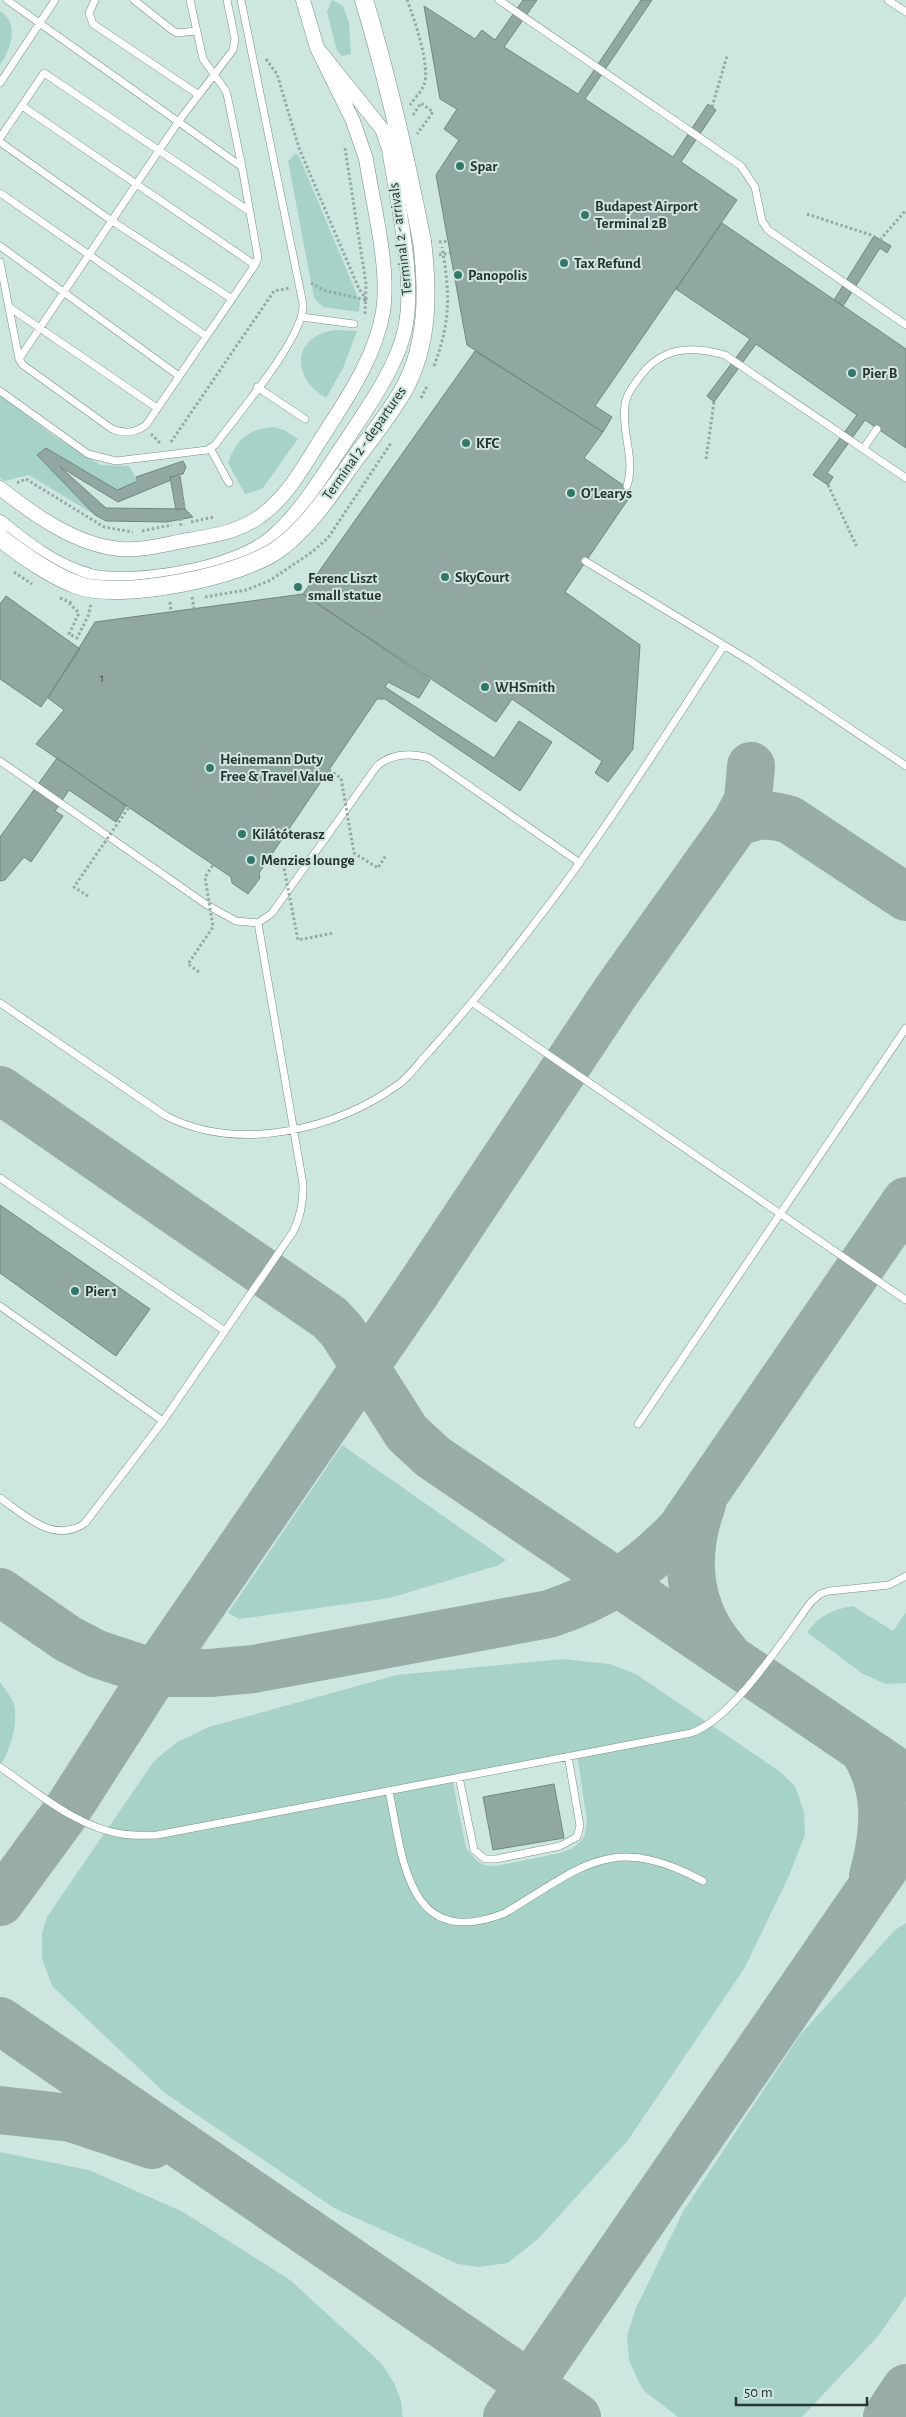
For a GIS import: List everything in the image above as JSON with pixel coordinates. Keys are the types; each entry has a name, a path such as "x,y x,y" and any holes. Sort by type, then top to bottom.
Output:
{"street":[{"name":"Terminal 2 - arrivals","path":"7,487 76,537 98,545 122,549 158,545 228,532 261,516 288,489 357,383 374,345 384,302 384,273 366,159 358,134 317,48 303,0"},
{"name":"Terminal 2 - departures","path":"0,538 28,560 64,579 94,590 110,591 206,578 237,570 280,548 305,526 396,401 411,375 422,338 426,303 424,257 399,110 364,0"},
{"name":"Terminal 2 - arrivals","path":"0,522 33,548 60,564 82,572 113,579 141,578 205,568 257,549 280,530 326,471 356,425 398,352 405,328 408,292 389,149 382,129 317,48"}],"lane":[{"path":"7,0 242,167"},
{"path":"0,82 55,0"},
{"path":"95,0 89,13 93,24 199,95"},
{"path":"134,0 177,33 196,31"},
{"path":"0,262 19,359 28,371 112,429 123,433 143,427 232,299 258,258 226,91 202,59 190,0"},
{"path":"19,359 178,122 233,50 235,39 227,0"},
{"path":"0,391 88,454 116,460 210,448 215,445 293,338 302,317 299,286 241,0"},
{"path":"499,0 741,166 755,187 762,221 768,230 906,325"},
{"path":"888,0 906,12"},
{"path":"232,299 112,221 0,140 44,73 250,210"},
{"path":"22,106 255,265"},
{"path":"0,193 88,256 206,336"},
{"path":"0,246 179,376"},
{"path":"9,307 157,408"},
{"path":"302,317 354,324"},
{"path":"627,486 631,464 625,415 628,395 646,368 657,358 684,350 711,351 724,356 906,478"},
{"path":"257,388 305,419"},
{"path":"864,449 878,429"},
{"path":"210,448 229,483"},
{"path":"585,561 723,647 750,661 906,766"},
{"path":"0,1004 133,1095 183,1125 200,1130 256,1134 294,1129 346,1114 371,1102 401,1082 473,1003 580,862 723,647"},
{"path":"0,761 207,905 236,921 258,922 272,914 378,766 392,756 412,755 429,758 580,862"},
{"path":"0,1498 45,1528 54,1531 72,1530 85,1523 163,1421 293,1232 299,1220 304,1184 258,922"},
{"path":"473,1003 906,1300"},
{"path":"638,1424 906,1028"},
{"path":"0,1178 225,1332"},
{"path":"0,1306 163,1421"},
{"path":"0,1767 82,1820 106,1830 135,1835 157,1835 702,1729 714,1721 755,1677 811,1602 820,1594 828,1591 889,1585 906,1576"},
{"path":"459,1777 474,1850 485,1859 496,1859 560,1846 577,1837 580,1826 568,1756"},
{"path":"389,1791 403,1859 414,1894 434,1914 444,1918 477,1922 491,1919 505,1913 581,1866 609,1858 624,1857 664,1862 703,1881"}],"path":[{"path":"399,110 424,85 425,73 420,37 407,0"},
{"path":"143,427 166,449 274,291 312,283 324,290 367,300 359,289 299,148 277,74 266,59 252,54"},
{"path":"712,107 727,56"},
{"path":"412,116 421,103 433,112 415,136 412,128"},
{"path":"880,240 906,210"},
{"path":"807,214 874,236"},
{"path":"706,459 714,402"},
{"path":"175,471 116,495 49,454 45,457 101,514 166,518 180,515"},
{"path":"172,454 184,505 180,515 181,524"},
{"path":"7,487 26,479 104,527 136,532 217,517"},
{"path":"828,485 857,547"},
{"path":"68,603 79,613 69,634 77,638 88,616"},
{"path":"156,717 290,811 269,840 248,840"},
{"path":"329,770 341,778 354,853 378,868 386,856"},
{"path":"65,774 113,807"},
{"path":"88,896 74,887 128,807"},
{"path":"271,854 283,863 298,940 334,933"},
{"path":"199,972 188,964 213,927 205,877 213,865"}],"green space":[{"path":"332,0 343,6 349,23 351,54 342,56 337,51 327,12"},
{"path":"0,11 10,23 12,37 0,65"},
{"path":"296,153 299,156 360,302 359,312 323,307 314,298 288,161"},
{"path":"336,330 357,331 343,368 326,398 315,390 306,379 302,370 302,353 311,340 318,335"},
{"path":"0,395 54,436 101,465 129,466 138,481 117,490 46,448 37,455 95,515 29,475 4,481 0,478"},
{"path":"274,427 284,430 298,439 262,489 245,494 228,463 231,455 239,442 251,433"},
{"path":"342,1445 506,1560 499,1565 390,1598 239,1619 228,1613"},
{"path":"853,1606 893,1631 906,1612 906,1683 886,1684 863,1674 807,1632 827,1614 838,1609"},
{"path":"563,1659 610,1664 636,1674 779,1771 795,1786 804,1812 805,1835 788,1878 744,1969 628,2140 539,2238 508,2263 479,2267 458,2264 334,2208 165,2093 52,1986 42,1958 42,1933 47,1917 154,1761 177,1742 209,1727 397,1675","holes":["577,1754 587,1821 582,1840 573,1848 560,1853 496,1866 484,1865 477,1861 466,1848 452,1778"]},
{"path":"0,1682 13,1702 15,1726 7,1752 0,1766"},
{"path":"906,1923 906,2296 879,2335 802,2417 678,2417 643,2390 629,2361 627,2336 636,2308 684,2210 800,2035 895,1930"},
{"path":"0,2152 89,2170 183,2212 290,2280 382,2364 394,2383 401,2401 403,2417 0,2417"}],"building":[{"name":"Budapest Airport Terminal 2B","path":"523,0 537,0 504,47 578,94 641,0 652,0 585,99 673,157 708,104 716,110 681,162 737,200 595,406 612,417 603,432 467,345 436,175 459,140 444,129 457,109 440,99 424,6 475,39 482,30 495,40"},
{"name":"Pier B","path":"722,223 906,349 906,448 865,420 827,473 833,477 828,485 813,475 857,415 756,344 714,402 707,396 750,339 676,289"},
{"path":"874,236 891,246 887,253 880,248 843,306 834,300"},
{"name":"SkyCourt","path":"475,351 603,432 584,458 633,492 565,592 640,645 633,749 608,782 595,773 602,761 512,699 496,722 303,594"},
{"path":"46,448 117,490 138,481 136,477 183,461 186,467 183,474 170,477 171,480 118,502 60,467 106,508 185,509 193,517 167,522 106,521 95,515 37,455"},
{"path":"180,476 185,509 176,510 170,477"},
{"path":"303,594 430,680 419,698 388,682 385,687 494,758 519,721 552,742 520,791 385,699 377,699 259,873 260,878 248,894 232,883 231,877 36,744 64,710 48,698 95,622"},
{"path":"6,596 80,649 41,707 0,679 0,604"},
{"path":"57,758 126,806 116,822 69,790 55,811 63,816 31,862 24,857 5,880 0,881 0,837"},
{"name":"Pier 1","path":"0,1205 150,1309 116,1356 0,1273"},
{"path":"554,1784 564,1838 493,1850 483,1797"}],"taxiway":[{"path":"0,1902 66,1812 155,1673 417,1291 615,993 736,823 748,800 751,766"},
{"path":"736,823 763,816 776,816 790,820 906,897"},
{"path":"0,1090 330,1318 342,1331 407,1433 433,1457 906,1778"},
{"path":"0,1592 68,1639 97,1654 155,1673 210,1673 254,1669 549,1614 569,1607 620,1581 650,1558 680,1530 906,1201"},
{"path":"702,1504 692,1543 692,1581 696,1600 703,1618 712,1636 725,1652"},
{"path":"863,1749 871,1764 881,1795 882,1827 873,1876"},
{"path":"507,2417 906,1837"},
{"path":"0,2021 577,2417"},
{"path":"0,2110 71,2118 152,2145"},
{"path":"887,2417 906,2388"}],"place":[{"name":"Spar","path":"460,166"},
{"name":"Budapest Airport Terminal 2B","path":"585,215"},
{"name":"Tax Refund","path":"564,263"},
{"name":"Panopolis","path":"458,275"},
{"name":"Pier B","path":"852,373"},
{"name":"KFC","path":"466,443"},
{"name":"O'Learys","path":"571,493"},
{"name":"SkyCourt","path":"445,577"},
{"name":"Ferenc Liszt small statue","path":"298,587"},
{"name":"WHSmith","path":"485,687"},
{"name":"Heinemann Duty Free & Travel Value","path":"210,768"},
{"name":"Kilátóterasz","path":"242,834"},
{"name":"Menzies lounge","path":"251,860"},
{"name":"Pier 1","path":"75,1291"}]}
